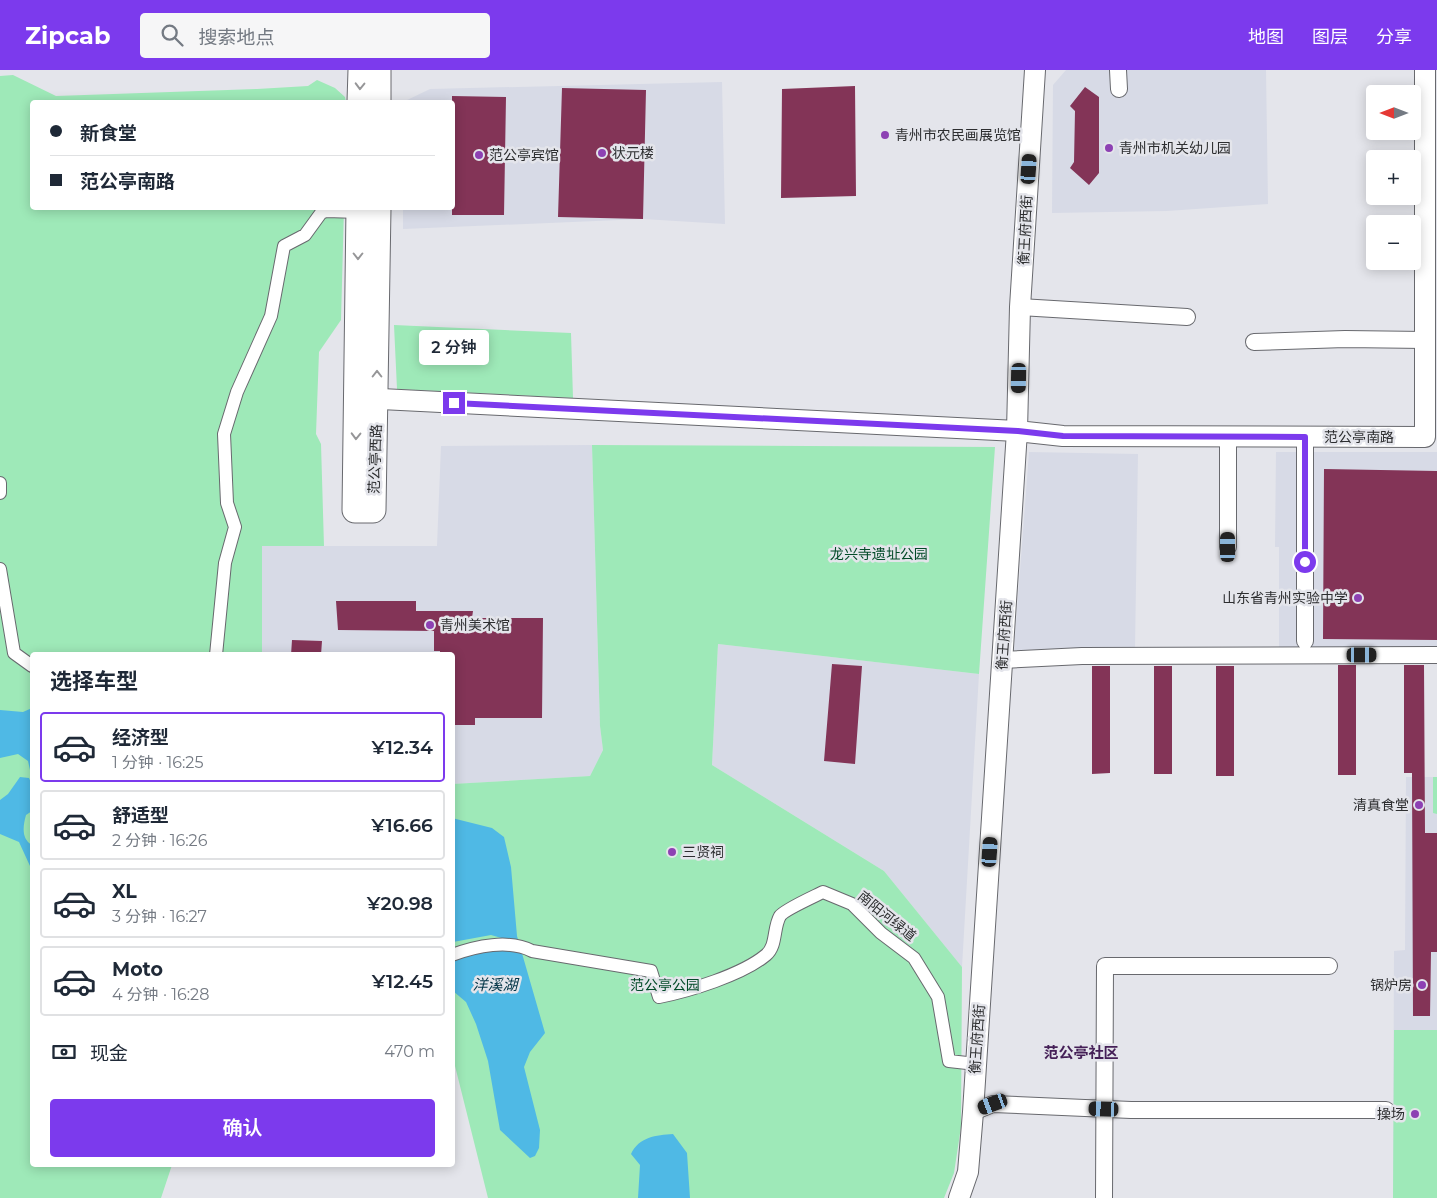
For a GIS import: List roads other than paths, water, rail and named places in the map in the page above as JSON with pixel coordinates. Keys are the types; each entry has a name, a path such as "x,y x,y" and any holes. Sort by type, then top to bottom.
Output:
{"main road":[{"path":"360,100 361,70"},
{"path":"378,70 378,100"},
{"path":"365,210 367,398"}],"street":[{"name":"衡王府西街","path":"959,1198 968,1172 973,1112 1018,431 1020,307 1035,70"},
{"path":"1118,70 1119,89"},
{"name":"范公亭南路","path":"367,398 1018,431 1063,436 1426,437 1425,70"},
{"path":"216,652 225,563 235,526 227,503 224,434 237,392 271,316 284,246 304,235 321,213 346,210"},
{"path":"1020,307 1187,316"},
{"path":"1254,342 1345,339 1425,340"},
{"path":"1228,436 1228,547"},
{"path":"1305,437 1305,641"},
{"path":"0,483 0,493"},
{"path":"0,569 14,653 30,665"},
{"path":"1002,660 1091,656 1437,654"},
{"name":"南阳河绿道","path":"455,955 467,950 502,945 524,946 532,951 651,971 659,997 694,990 750,965 766,955 773,947 774,933 780,916 789,907 800,906 823,892 852,904 881,933 914,958 938,996 949,1061 976,1064"},
{"path":"1104,1198 1105,966 1329,966"},
{"path":"973,1112 993,1104 1104,1109 1386,1110"}],"water":[{"path":"30,709 30,770 28,761 18,754 0,758 0,710 23,712"},
{"path":"20,777 29,778 30,812 26,815 24,836 30,844 30,866 19,842 0,834 0,800 8,794"},
{"name":"洋溪湖","path":"455,819 492,828 504,837 511,867 517,936 545,1033 530,1052 524,1067 540,1130 539,1148 535,1156 530,1158 500,1130 488,1061 476,1024 466,1002 455,993 455,957 505,939 491,935 455,942"},
{"path":"673,1134 687,1153 690,1198 638,1198 640,1165 631,1154 634,1148 643,1140 654,1136"}],"place":[{"name":"青州市农民画展览馆","path":"885,135"},
{"name":"青州市机关幼儿园","path":"1109,148"},
{"name":"状元楼","path":"602,153"},
{"name":"范公亭宾馆","path":"479,155"},
{"name":"山东省青州实验中学","path":"1358,598"},
{"name":"青州美术馆","path":"430,625"},
{"name":"清真食堂","path":"1419,805"},
{"name":"三贤祠","path":"672,852"},
{"name":"锅炉房","path":"1422,985"},
{"name":"操场","path":"1415,1114"}],"district":[{"name":"范公亭社区","path":"1081,1052"}],"park label":[{"name":"龙兴寺遗址公园","path":"879,554"},
{"name":"范公亭公园","path":"665,985"}]}
